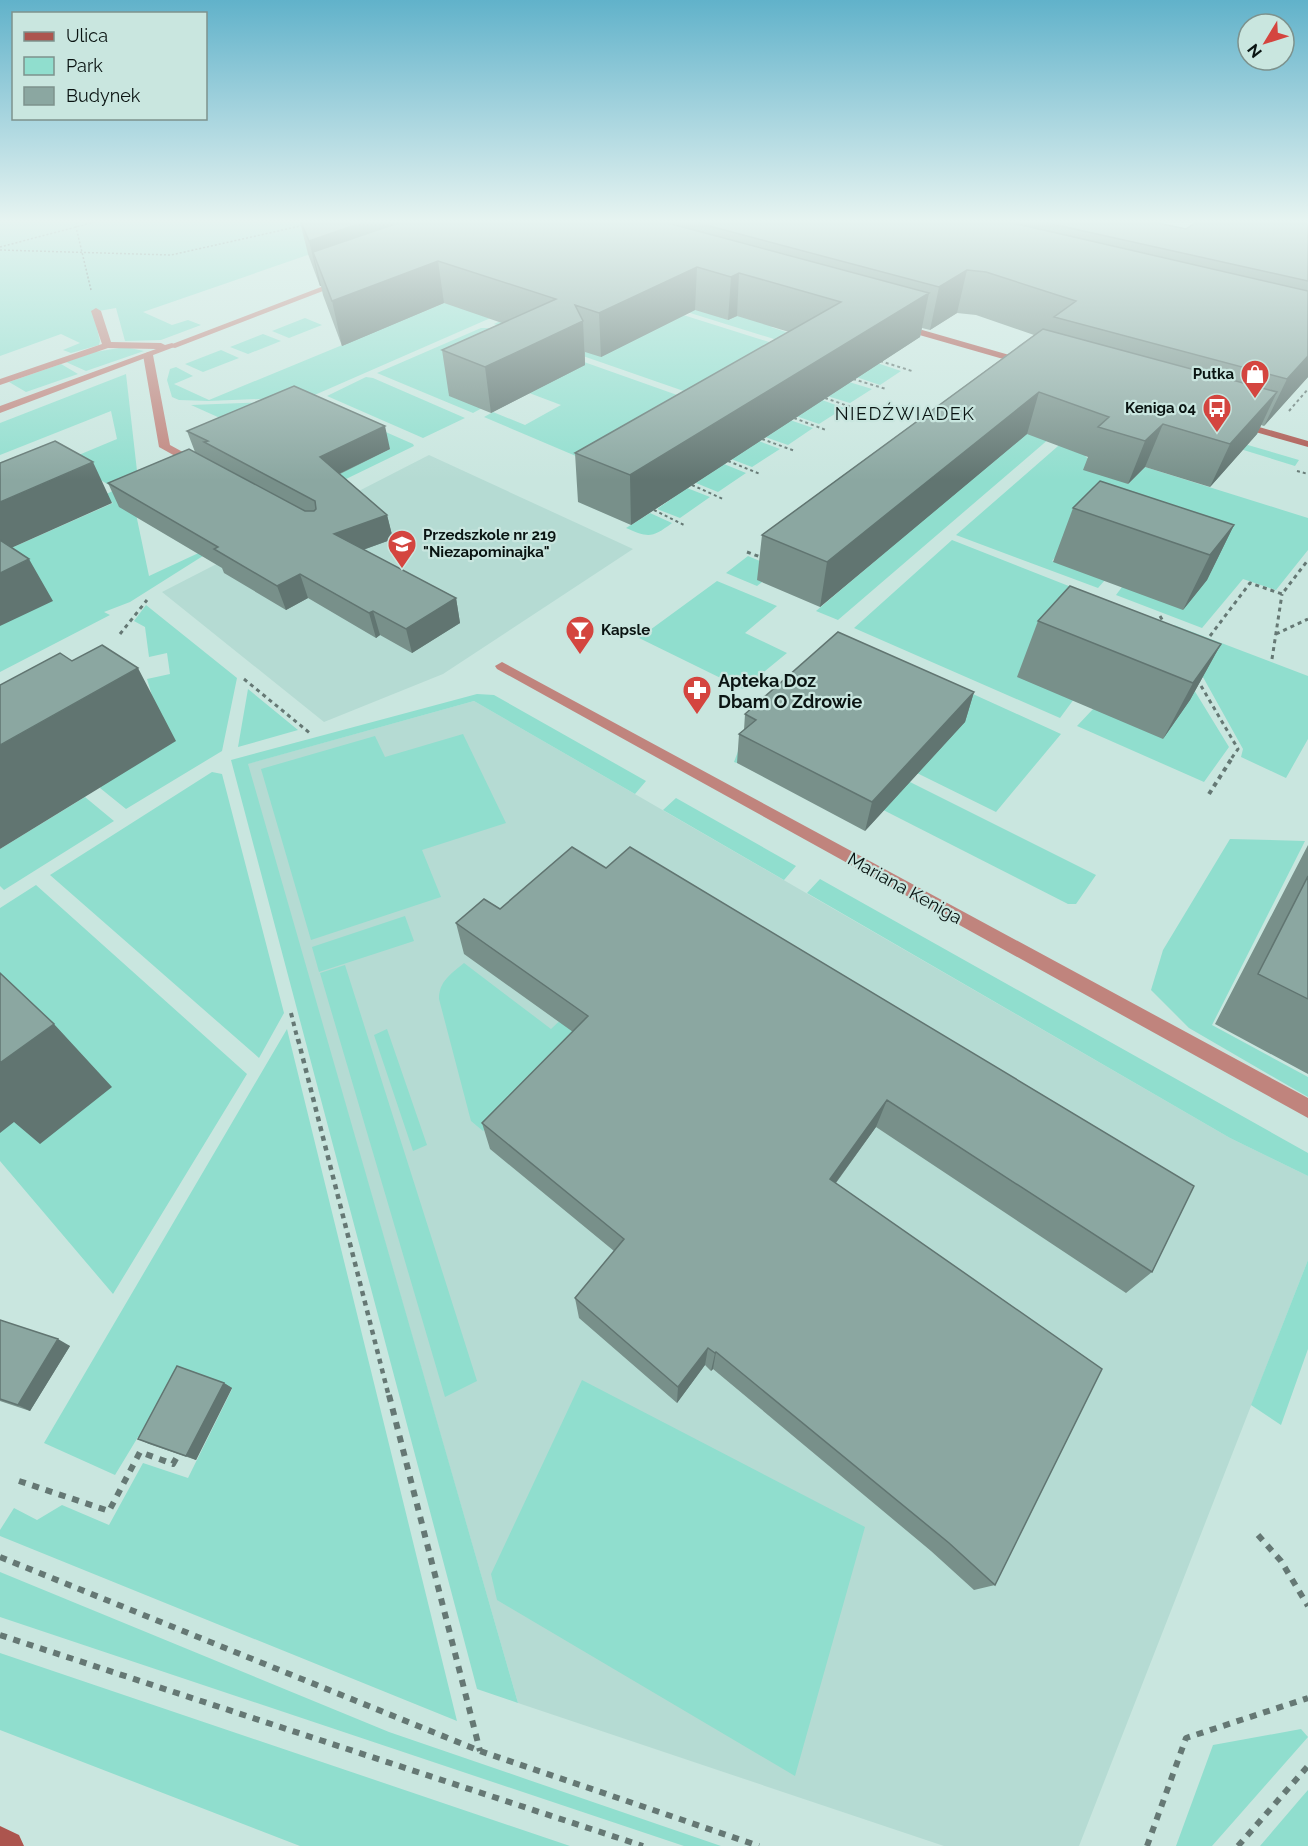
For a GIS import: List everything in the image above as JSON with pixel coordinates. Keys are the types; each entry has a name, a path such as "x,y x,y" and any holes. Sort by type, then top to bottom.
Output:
{"street":[{"path":"0,410 273,308"},
{"path":"96,311 107,345"},
{"path":"890,323 1033,365"},
{"path":"0,382 107,345 172,346"},
{"path":"148,355 165,447 208,470"},
{"path":"1225,420 1308,444"},
{"name":"Mariana Keniga","path":"502,666 1308,1109"},
{"path":"0,1842 8,1846"}],"path":[{"path":"880,361 912,371"},
{"path":"853,379 886,389"},
{"path":"1294,416 1287,414 1308,389"},
{"path":"825,398 858,409"},
{"path":"794,418 826,429"},
{"path":"762,439 795,451"},
{"path":"728,461 760,474"},
{"path":"1297,471 1308,474"},
{"path":"692,485 723,499"},
{"path":"654,510 684,525"},
{"path":"747,552 765,559"},
{"path":"1272,659 1282,594 1308,560"},
{"path":"1210,636 1250,583 1282,594"},
{"path":"120,634 147,600"},
{"path":"1160,616 1166,627"},
{"path":"1276,635 1308,619"},
{"path":"1196,678 1238,750 1209,794"},
{"path":"244,679 311,734"},
{"path":"291,1013 480,1751"},
{"path":"19,1481 109,1511 140,1452 173,1464 178,1455"},
{"path":"1258,1535 1281,1562 1308,1606"},
{"path":"0,1557 480,1751 759,1846"},
{"path":"0,1635 643,1846"},
{"path":"1147,1846 1186,1738 1308,1698"},
{"path":"1238,1846 1308,1767"}],"shaded area":[{"name":"Przedszkole nr 219 \"Niezapominajka\"","path":"429,455 633,549 443,674 324,722 162,592"},
{"path":"474,701 1230,1138 1308,1176 1308,1260 1079,1846 944,1846 518,1703 247,764"}],"green space":[{"path":"0,308 115,308 93,312 99,345 71,353 63,350 80,343 61,334 0,356"},
{"path":"116,308 154,308 143,312 172,325 188,320 201,325 161,340 125,341"},
{"path":"431,308 513,308 310,397 208,401 179,400 172,397 167,380 170,369 176,367 193,376 174,384 209,400"},
{"path":"527,308 662,308 785,347 698,396 560,348 631,342 551,345 494,324"},
{"path":"683,308 783,308 799,312 771,327 801,337 790,344 687,312"},
{"path":"305,318 322,325 289,338 272,331"},
{"path":"481,328 488,328 694,401 590,462 484,417 493,412 525,425 561,405 484,376 448,394 482,408 473,413 377,373"},
{"path":"263,334 281,341 248,354 230,347"},
{"path":"125,347 144,351 86,371 66,362 95,352"},
{"path":"221,350 239,358 203,372 185,364"},
{"path":"877,363 901,371 880,385 856,377"},
{"path":"61,364 78,374 26,392 9,382"},
{"path":"126,374 137,471 128,476 149,576 233,537 130,602 104,612 110,615 0,672 0,553 113,503 103,496 116,489 85,471 14,482 117,439 111,411 0,455 0,423"},
{"path":"366,377 465,418 423,438 327,396"},
{"path":"849,382 872,389 850,403 827,396"},
{"path":"822,400 844,408 819,424 796,416"},
{"path":"299,401 240,427 191,405"},
{"path":"1093,401 838,620 816,611 1061,403"},
{"path":"322,404 414,446 346,479 302,459 346,470 390,449"},
{"path":"790,420 813,428 788,445 765,437"},
{"path":"1073,433 1086,457 1128,484 1145,467 1308,518 1308,550 1276,590 1243,579 1202,628 1116,595 1122,587 1077,535 1052,561 1105,580 1098,588 956,535"},
{"path":"759,441 780,449 752,467 731,459"},
{"path":"1241,443 1299,460 1295,466 1237,448"},
{"path":"724,464 746,473 718,492 696,483"},
{"path":"687,488 710,497 680,518 657,509"},
{"path":"650,513 672,523 660,532 650,535 640,534 626,528"},
{"path":"952,540 1150,618 1229,747 1204,782 1077,726 1094,708 1074,699 1060,718 854,628"},
{"path":"748,556 779,569 757,586 726,573"},
{"path":"717,581 777,606 745,633 787,653 743,689 639,638"},
{"path":"146,605 237,678 222,751 126,809 100,788 153,699 147,679 170,674 167,653 149,657 145,627 134,621"},
{"path":"1174,625 1308,676 1308,739 1286,778 1241,757 1243,749"},
{"path":"843,635 1061,734 996,812 852,741"},
{"path":"248,689 298,730 238,747"},
{"path":"477,694 494,695 646,781 635,794 474,701 248,764 518,1703 477,1689 231,760"},
{"path":"760,707 1096,875 1076,904 1068,904 783,759 734,762 754,709"},
{"path":"463,734 506,823 422,850 441,897 311,940 261,769 375,736 385,757"},
{"path":"212,772 222,774 284,1013 259,1058 50,875"},
{"path":"85,797 114,821 4,890 0,886 0,849"},
{"path":"676,798 796,866 784,880 663,810"},
{"path":"1230,839 1305,841 1212,1025 1308,1077 1308,1097 1189,1028 1151,990 1163,950"},
{"path":"820,879 1308,1153 1308,1176 1230,1138 807,893"},
{"path":"36,885 247,1074 113,1294 0,1161 0,908"},
{"path":"405,916 414,941 319,972 312,947"},
{"path":"464,963 551,1029 570,1011 590,1026 483,1131 471,1121 439,999 443,983"},
{"path":"345,965 477,1381 445,1397 320,973"},
{"path":"287,1029 457,1721 0,1536 0,1530 14,1508 37,1520 62,1505 109,1525 143,1463 188,1478 232,1389 186,1373 149,1444 138,1437 115,1475 44,1443"},
{"path":"387,1029 427,1145 413,1151 374,1035"},
{"path":"1308,1260 1308,1349 1281,1425 1251,1405"},
{"path":"582,1380 865,1527 795,1776 497,1600 491,1574"},
{"path":"0,1572 389,1732 721,1846 684,1846 0,1617"},
{"path":"0,1653 570,1846 300,1846 0,1730"},
{"path":"1301,1729 1308,1737 1212,1846 1176,1846 1213,1745"},
{"path":"1308,1790 1308,1846 1260,1846 1301,1798"}],"building":[{"path":"536,308 577,308 583,321 485,367 442,350"},
{"path":"584,308 609,308 599,313"},
{"path":"830,308 904,308 630,475 575,453"},
{"path":"1066,308 1308,308 1308,356 1287,379 1054,317"},
{"path":"1043,329 1277,392 1230,444 1163,424 1145,441 1098,427 1109,417 1039,392 827,562 762,535"},
{"path":"294,386 385,426 320,457 387,515 334,534 456,598 406,629 373,611 369,613 300,574 277,586 214,549 218,547 108,483 189,449 305,511 314,511 315,501 187,431"},
{"path":"55,441 93,462 0,502 0,463"},
{"path":"1100,481 1234,525 1210,555 1073,508"},
{"path":"0,540 29,559 0,573"},
{"path":"1070,586 1221,644 1193,683 1038,621"},
{"path":"838,632 974,692 872,802 739,734 756,720 745,714"},
{"path":"102,645 138,668 0,745 0,685 60,653 72,661"},
{"path":"572,847 606,868 630,847 1194,1186 1152,1272 887,1100 830,1179 1102,1369 995,1585 949,1543 716,1352 708,1348 678,1387 575,1298 624,1239 482,1123 588,1016 456,923 484,899 500,909"},
{"path":"1308,876 1308,999 1258,974"},
{"path":"0,973 54,1024 0,1063"},
{"path":"0,1320 58,1339 18,1405 0,1399"},
{"path":"177,1366 224,1383 186,1456 138,1439"}],"place":[{"name":"Putka","path":"1255,400"},
{"name":"Keniga 04","path":"1217,434"},
{"name":"Przedszkole nr 219 \"Niezapominajka\"","path":"402,570"},
{"name":"Kapsle","path":"580,656"},
{"name":"Apteka Doz Dbam O Zdrowie","path":"697,716"}],"district":[{"name":"NIEDŹWIADEK","path":"905,413"}]}
